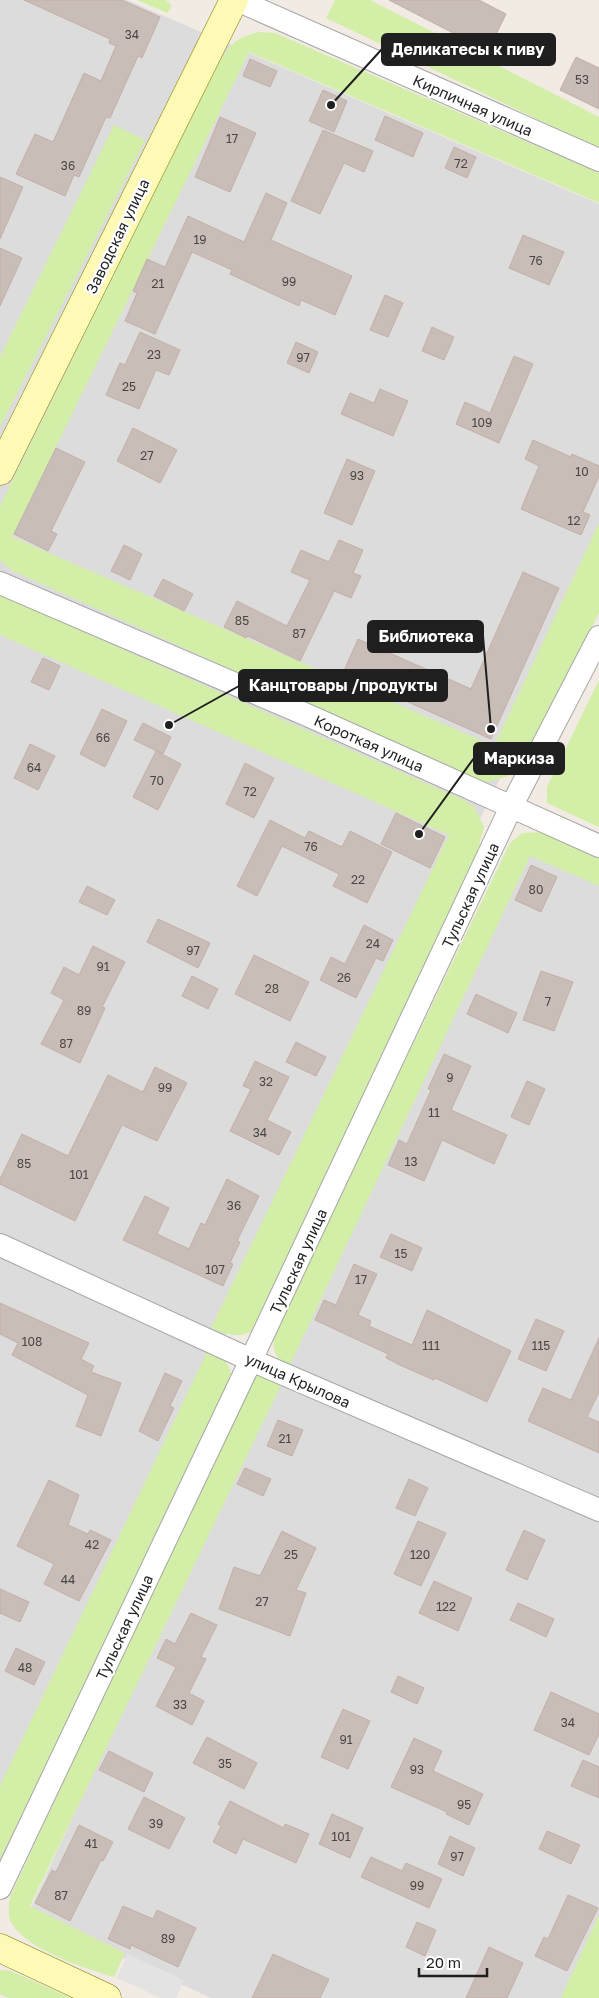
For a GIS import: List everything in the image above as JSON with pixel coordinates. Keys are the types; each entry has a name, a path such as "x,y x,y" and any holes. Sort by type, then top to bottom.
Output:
{"main road":[{"name":"Заводская улица","path":"0,472 236,0"},
{"path":"0,1948 107,1998"}],"street":[{"name":"Кирпичная улица","path":"236,0 599,160"},
{"name":"Короткая улица","path":"0,583 307,715 599,846"},
{"name":"Тульская улица","path":"0,1888 511,807 599,637"},
{"name":"улица Крылова","path":"0,1245 251,1360 599,1510"}],"shaded area":[{"path":"0,0 127,0 599,204 599,578 0,1791"},
{"path":"526,841 599,874 599,1998 211,1998 28,1914"},
{"path":"127,1954 184,1980 176,1998 161,1998 117,1978"}],"green space":[{"path":"137,0 166,0 172,6 167,13"},
{"path":"335,0 370,0 599,117 599,149 326,18"},
{"path":"258,32 275,33 599,173 599,203 249,52 12,537 494,746 599,523 599,613 530,752 509,776 483,783 13,571 0,560 0,506 217,65 234,43 243,37"},
{"path":"114,125 145,140 0,427 0,357"},
{"path":"0,595 466,801 474,807 484,827 477,853 252,1331 241,1335 232,1335 211,1328 449,835 0,635"},
{"path":"599,680 599,827 547,803 547,787"},
{"path":"541,832 599,857 599,886 530,856 289,1367 275,1353 274,1333 510,843 522,833"},
{"path":"208,1350 225,1361 230,1369 232,1380 0,1860 0,1786"},
{"path":"262,1371 283,1381 30,1906 125,1953 114,1977 59,1957 44,1950 20,1934 9,1918 10,1897 252,1376"},
{"path":"599,1915 599,1998 561,1998"},
{"path":"0,1970 11,1971 71,1998 9,1998 0,1994"}],"building":[{"path":"24,0 122,0 160,17 142,58 138,56 110,118 106,117 79,177 74,175 65,196 16,174 35,134 53,142 84,73 101,81 116,46 109,43 110,39"},
{"path":"389,0 479,0 506,14 488,51"},
{"path":"576,57 599,68 599,109 560,90"},
{"path":"250,59 277,71 270,87 243,76"},
{"path":"323,90 347,101 334,132 309,121"},
{"path":"385,116 423,133 413,157 375,140"},
{"path":"220,117 256,133 230,192 195,177"},
{"path":"323,130 373,151 364,172 344,163 320,214 291,201"},
{"path":"454,147 476,157 467,178 445,168"},
{"path":"0,177 23,187 0,239"},
{"path":"266,193 287,203 271,240 352,276 335,315 301,300 299,306 230,274 232,270 192,252 155,334 125,321 137,293 133,291 147,259 165,267 188,216 244,242"},
{"path":"523,235 564,252 549,285 509,268"},
{"path":"0,248 22,258 0,306"},
{"path":"385,295 403,303 388,337 370,330"},
{"path":"432,327 454,337 444,360 422,351"},
{"path":"140,332 180,350 169,375 156,370 139,409 106,395 120,363 125,365"},
{"path":"296,342 318,352 309,373 287,363"},
{"path":"514,356 533,364 499,443 456,424 465,402 490,413"},
{"path":"380,389 408,401 393,436 341,414 350,393 374,403"},
{"path":"133,428 177,450 160,483 117,461"},
{"path":"533,440 571,457 572,454 599,466 599,476 583,512 590,515 581,535 521,509 539,466 525,459"},
{"path":"56,448 85,462 51,531 57,534 48,551 14,534"},
{"path":"347,459 375,471 352,525 324,513"},
{"path":"339,540 363,550 353,573 361,576 351,598 334,591 300,661 248,636 246,638 224,627 237,601 287,626 310,580 291,572 301,550 329,562"},
{"path":"124,545 142,554 130,580 111,571"},
{"path":"523,572 559,588 491,739 343,673 358,639 471,689"},
{"path":"163,579 193,594 184,611 154,596"},
{"path":"43,658 60,666 49,690 31,682"},
{"path":"102,709 127,721 105,767 80,754"},
{"path":"143,723 171,737 163,754 134,740"},
{"path":"30,744 55,756 38,790 14,778"},
{"path":"156,751 181,764 158,810 133,797"},
{"path":"245,763 274,778 254,818 226,804"},
{"path":"396,813 445,837 430,868 381,844"},
{"path":"270,820 305,838 309,831 342,847 350,831 392,852 367,903 333,886 339,874 282,846 257,896 237,886"},
{"path":"531,865 557,877 541,912 515,900"},
{"path":"87,886 115,900 107,915 79,902"},
{"path":"158,919 210,943 198,968 147,942"},
{"path":"364,925 393,940 383,961 376,958 356,998 320,980 331,957 345,964"},
{"path":"93,946 125,962 102,1007 105,1008 80,1063 41,1044 64,1000 51,993 64,967 79,975"},
{"path":"254,955 309,982 290,1021 235,994"},
{"path":"541,971 573,982 554,1031 523,1020"},
{"path":"192,976 218,989 208,1009 182,996"},
{"path":"476,994 517,1013 508,1033 467,1014"},
{"path":"296,1042 326,1057 316,1076 286,1062"},
{"path":"444,1054 471,1066 451,1110 507,1135 494,1164 442,1140 424,1181 388,1165 399,1140 407,1144 431,1090 428,1089"},
{"path":"255,1061 289,1077 267,1120 291,1132 279,1155 230,1131 251,1089 243,1086"},
{"path":"155,1067 187,1083 157,1141 122,1125 75,1221 0,1184 0,1179 22,1134 68,1156 108,1075 143,1092"},
{"path":"527,1081 545,1089 529,1125 511,1117"},
{"path":"227,1179 259,1196 237,1241 240,1242 230,1263 233,1264 223,1286 123,1240 145,1196 169,1208 157,1234 189,1249 201,1223 205,1225"},
{"path":"391,1234 422,1248 412,1271 380,1257"},
{"path":"354,1264 377,1274 358,1315 371,1321 369,1326 412,1345 427,1310 511,1351 487,1402 435,1378 434,1380 402,1366 386,1358 388,1354 315,1320 324,1300 336,1305"},
{"path":"0,1303 89,1343 81,1359 94,1366 91,1372 121,1383 101,1436 76,1426 88,1395 12,1355 18,1343 0,1334"},
{"path":"536,1319 564,1331 546,1371 518,1359"},
{"path":"599,1338 599,1392 587,1417 599,1422 599,1453 528,1421 543,1388 571,1400"},
{"path":"165,1373 182,1381 170,1406 174,1408 158,1441 139,1431"},
{"path":"278,1420 303,1430 292,1456 267,1446"},
{"path":"245,1468 271,1479 263,1496 237,1484"},
{"path":"409,1479 428,1488 415,1516 396,1508"},
{"path":"49,1480 79,1495 68,1525 88,1534 90,1530 111,1540 79,1601 44,1584 54,1564 17,1546"},
{"path":"418,1521 446,1533 421,1586 394,1574"},
{"path":"524,1530 545,1540 527,1580 506,1570"},
{"path":"282,1531 316,1548 296,1590 306,1593 290,1636 219,1609 234,1567 260,1576"},
{"path":"434,1581 472,1598 458,1631 419,1613"},
{"path":"0,1589 29,1602 20,1622 0,1613"},
{"path":"518,1603 554,1619 546,1637 510,1620"},
{"path":"191,1613 217,1625 201,1657 206,1659 189,1693 204,1701 192,1725 156,1706 176,1667 157,1658 166,1639 175,1644"},
{"path":"16,1648 45,1662 34,1685 5,1671"},
{"path":"398,1676 424,1688 417,1704 391,1692"},
{"path":"551,1692 599,1714 599,1734 589,1755 534,1730"},
{"path":"343,1709 370,1721 348,1769 321,1757"},
{"path":"207,1737 257,1763 244,1789 193,1763"},
{"path":"414,1738 442,1751 433,1771 483,1794 469,1825 446,1814 447,1812 391,1787"},
{"path":"109,1751 153,1773 144,1792 99,1770"},
{"path":"583,1760 599,1767 599,1798 571,1786"},
{"path":"144,1797 185,1818 169,1849 128,1829"},
{"path":"230,1801 284,1828 285,1824 309,1834 296,1863 243,1839 236,1854 213,1842 221,1826 218,1824"},
{"path":"332,1814 363,1828 350,1858 319,1844"},
{"path":"79,1825 113,1842 103,1861 101,1860 70,1921 35,1903 52,1870 56,1872"},
{"path":"547,1831 580,1845 571,1864 539,1849"},
{"path":"450,1836 475,1848 463,1876 438,1864"},
{"path":"371,1857 402,1871 406,1863 442,1879 429,1908 361,1877"},
{"path":"568,1895 598,1908 567,1971 535,1956 544,1937 548,1939"},
{"path":"123,1906 153,1919 157,1910 196,1928 178,1967 131,1945 130,1949 108,1939"},
{"path":"417,1922 436,1930 425,1956 406,1947"},
{"path":"489,1947 523,1963 507,1998 466,1998"},
{"path":"273,1954 329,1979 320,1998 252,1998"}],"place":[{"name":"Деликатесы к пиву","path":"331,105"},
{"name":"Канцтовары /продукты","path":"169,725"},
{"name":"Библиотека","path":"491,729"},
{"name":"Маркиза","path":"419,834"}]}
